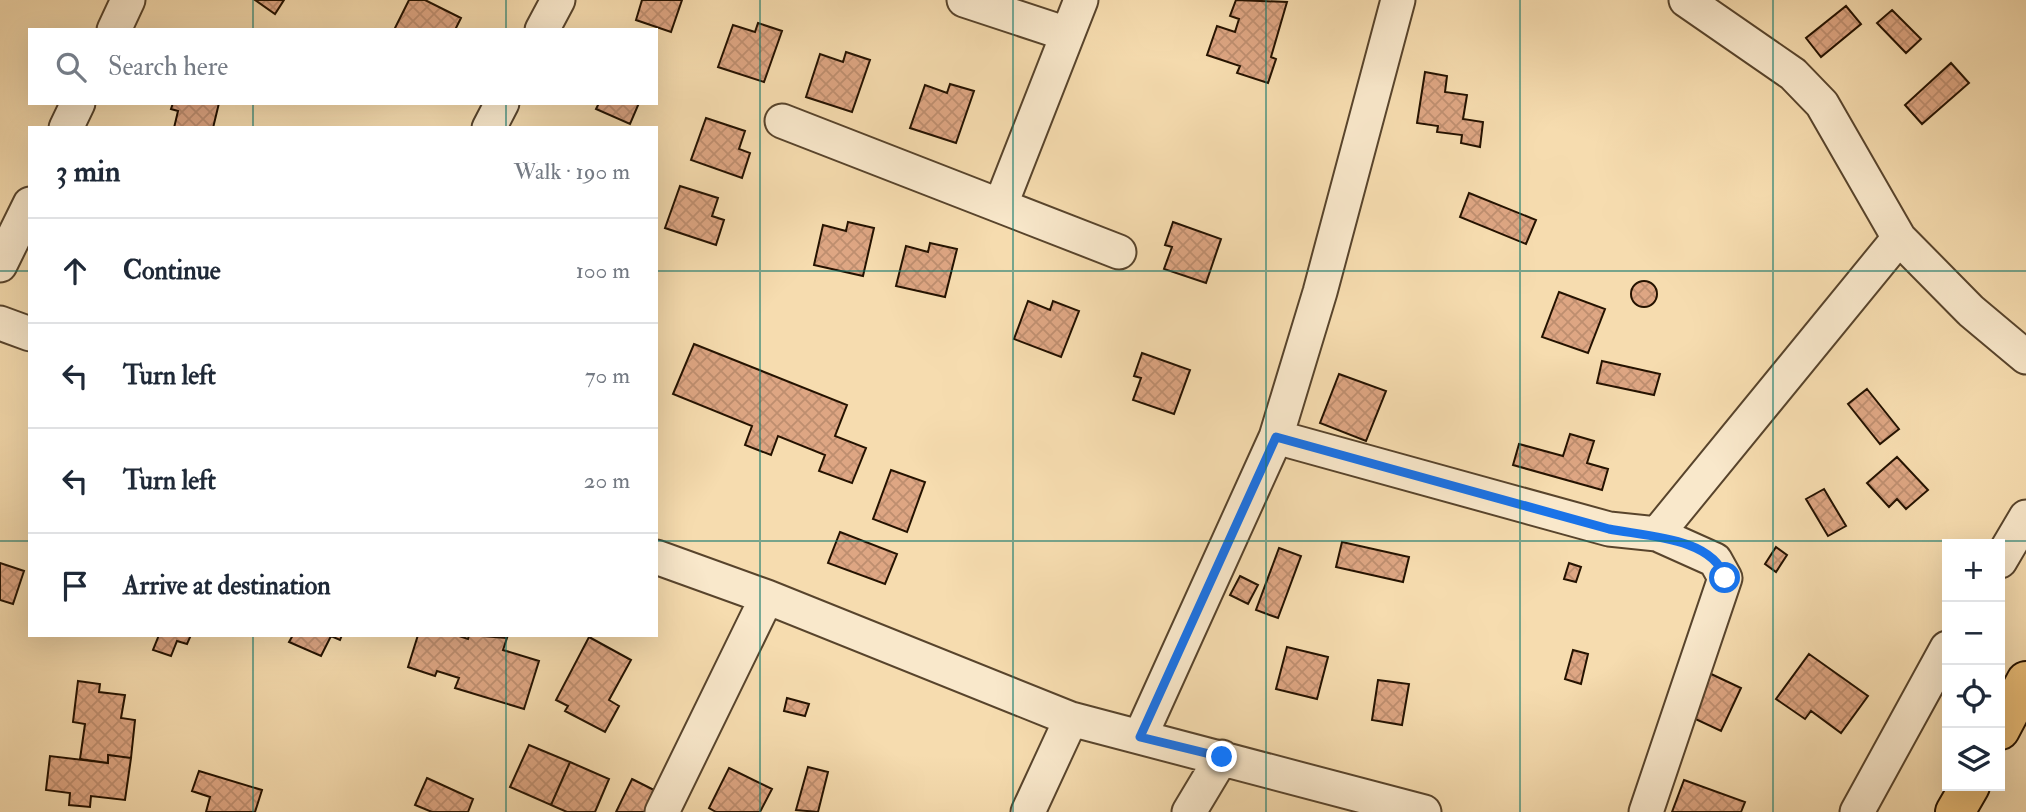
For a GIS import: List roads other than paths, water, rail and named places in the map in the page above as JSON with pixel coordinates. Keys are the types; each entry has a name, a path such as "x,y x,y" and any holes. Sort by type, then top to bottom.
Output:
{"main road":[{"path":"2001,728 2026,681"},
{"path":"1955,812 1966,791"}],"street":[{"path":"115,28 128,0"},
{"path":"543,28 558,0"},
{"path":"964,0 1067,34"},
{"path":"1001,204 1081,0"},
{"path":"1140,737 1276,437 1320,292 1398,0"},
{"path":"1686,0 1793,74 1822,104 1899,238 1971,312 2026,357"},
{"path":"67,126 77,105"},
{"path":"490,126 501,105"},
{"path":"782,121 1119,252"},
{"path":"0,265 28,208"},
{"path":"1657,534 1899,238"},
{"path":"0,323 28,333"},
{"path":"1276,437 1609,529 1657,534 1715,560 1725,578 1646,812"},
{"path":"2005,553 2026,517"},
{"path":"658,558 767,597 1071,719 1424,812"},
{"path":"662,812 767,597"},
{"path":"1857,812 1942,657"},
{"path":"1028,812 1071,719"},
{"path":"1189,812 1222,757"}]}
